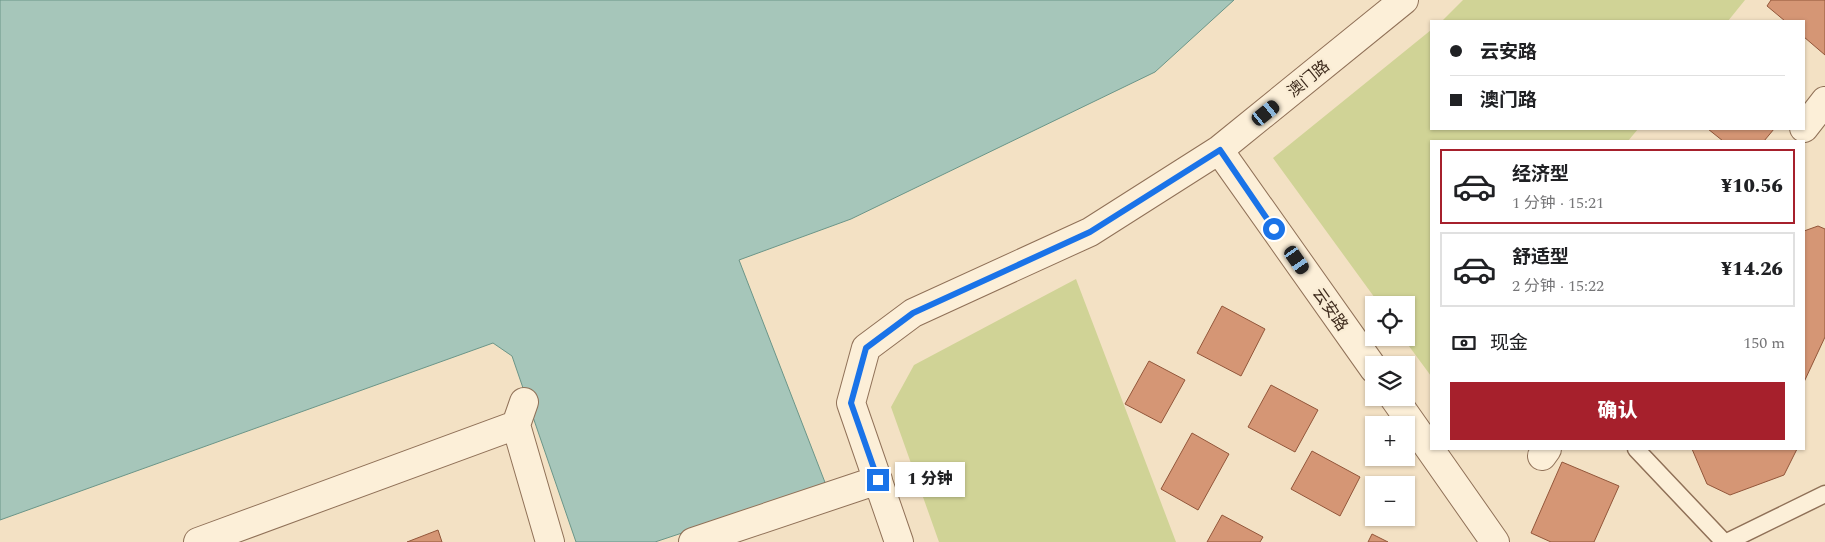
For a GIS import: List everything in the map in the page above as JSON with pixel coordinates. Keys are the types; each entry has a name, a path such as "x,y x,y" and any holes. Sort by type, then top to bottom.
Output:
{"street":[{"name":"澳门路","path":"899,542 851,403 866,348 913,313 1090,232 1220,150 1404,0"},
{"path":"1805,126 1825,101"},
{"path":"1794,140 1801,130"},
{"name":"云安路","path":"1220,150 1365,356"},
{"path":"1400,406 1430,449"},
{"path":"198,542 520,414 550,542"},
{"path":"1430,450 1495,542"},
{"path":"693,542 878,480"}],"lane":[{"path":"1637,450 1726,542 1825,494"}],"green space":[{"path":"1463,0 1745,0 1729,20 1443,20"},
{"path":"1430,31 1430,130 1637,130 1629,140 1430,140 1430,375 1409,346 1415,346 1415,296 1373,296 1273,158"},
{"path":"1076,279 1176,542 939,542 891,407 914,365"}],"shaded area":[{"path":"0,0 1234,0 1155,72 851,219 739,260 826,485 655,542 576,542 512,356 493,343 0,520"}],"building":[{"path":"1771,0 1825,0 1825,55 1805,38 1805,20 1784,20 1767,6"},
{"path":"1709,130 1773,130 1765,140 1722,140"},
{"path":"1818,226 1825,229 1825,337 1805,380 1805,231"},
{"path":"1222,306 1265,329 1241,376 1197,353"},
{"path":"1149,361 1185,380 1161,423 1125,404"},
{"path":"1271,385 1318,410 1295,452 1248,427"},
{"path":"1192,433 1229,454 1198,510 1161,489"},
{"path":"1692,450 1796,450 1784,475 1730,495 1707,484"},
{"path":"1312,451 1360,477 1340,516 1291,489"},
{"path":"1562,462 1619,486 1594,542 1551,542 1531,533"},
{"path":"1222,515 1263,537 1260,542 1207,542"},
{"path":"438,530 442,542 407,542"},
{"path":"1372,534 1388,542 1368,542"}],"route":[{"path":"878,480 851,403 866,348 913,313 1090,232 1220,150 1274,229"}]}
